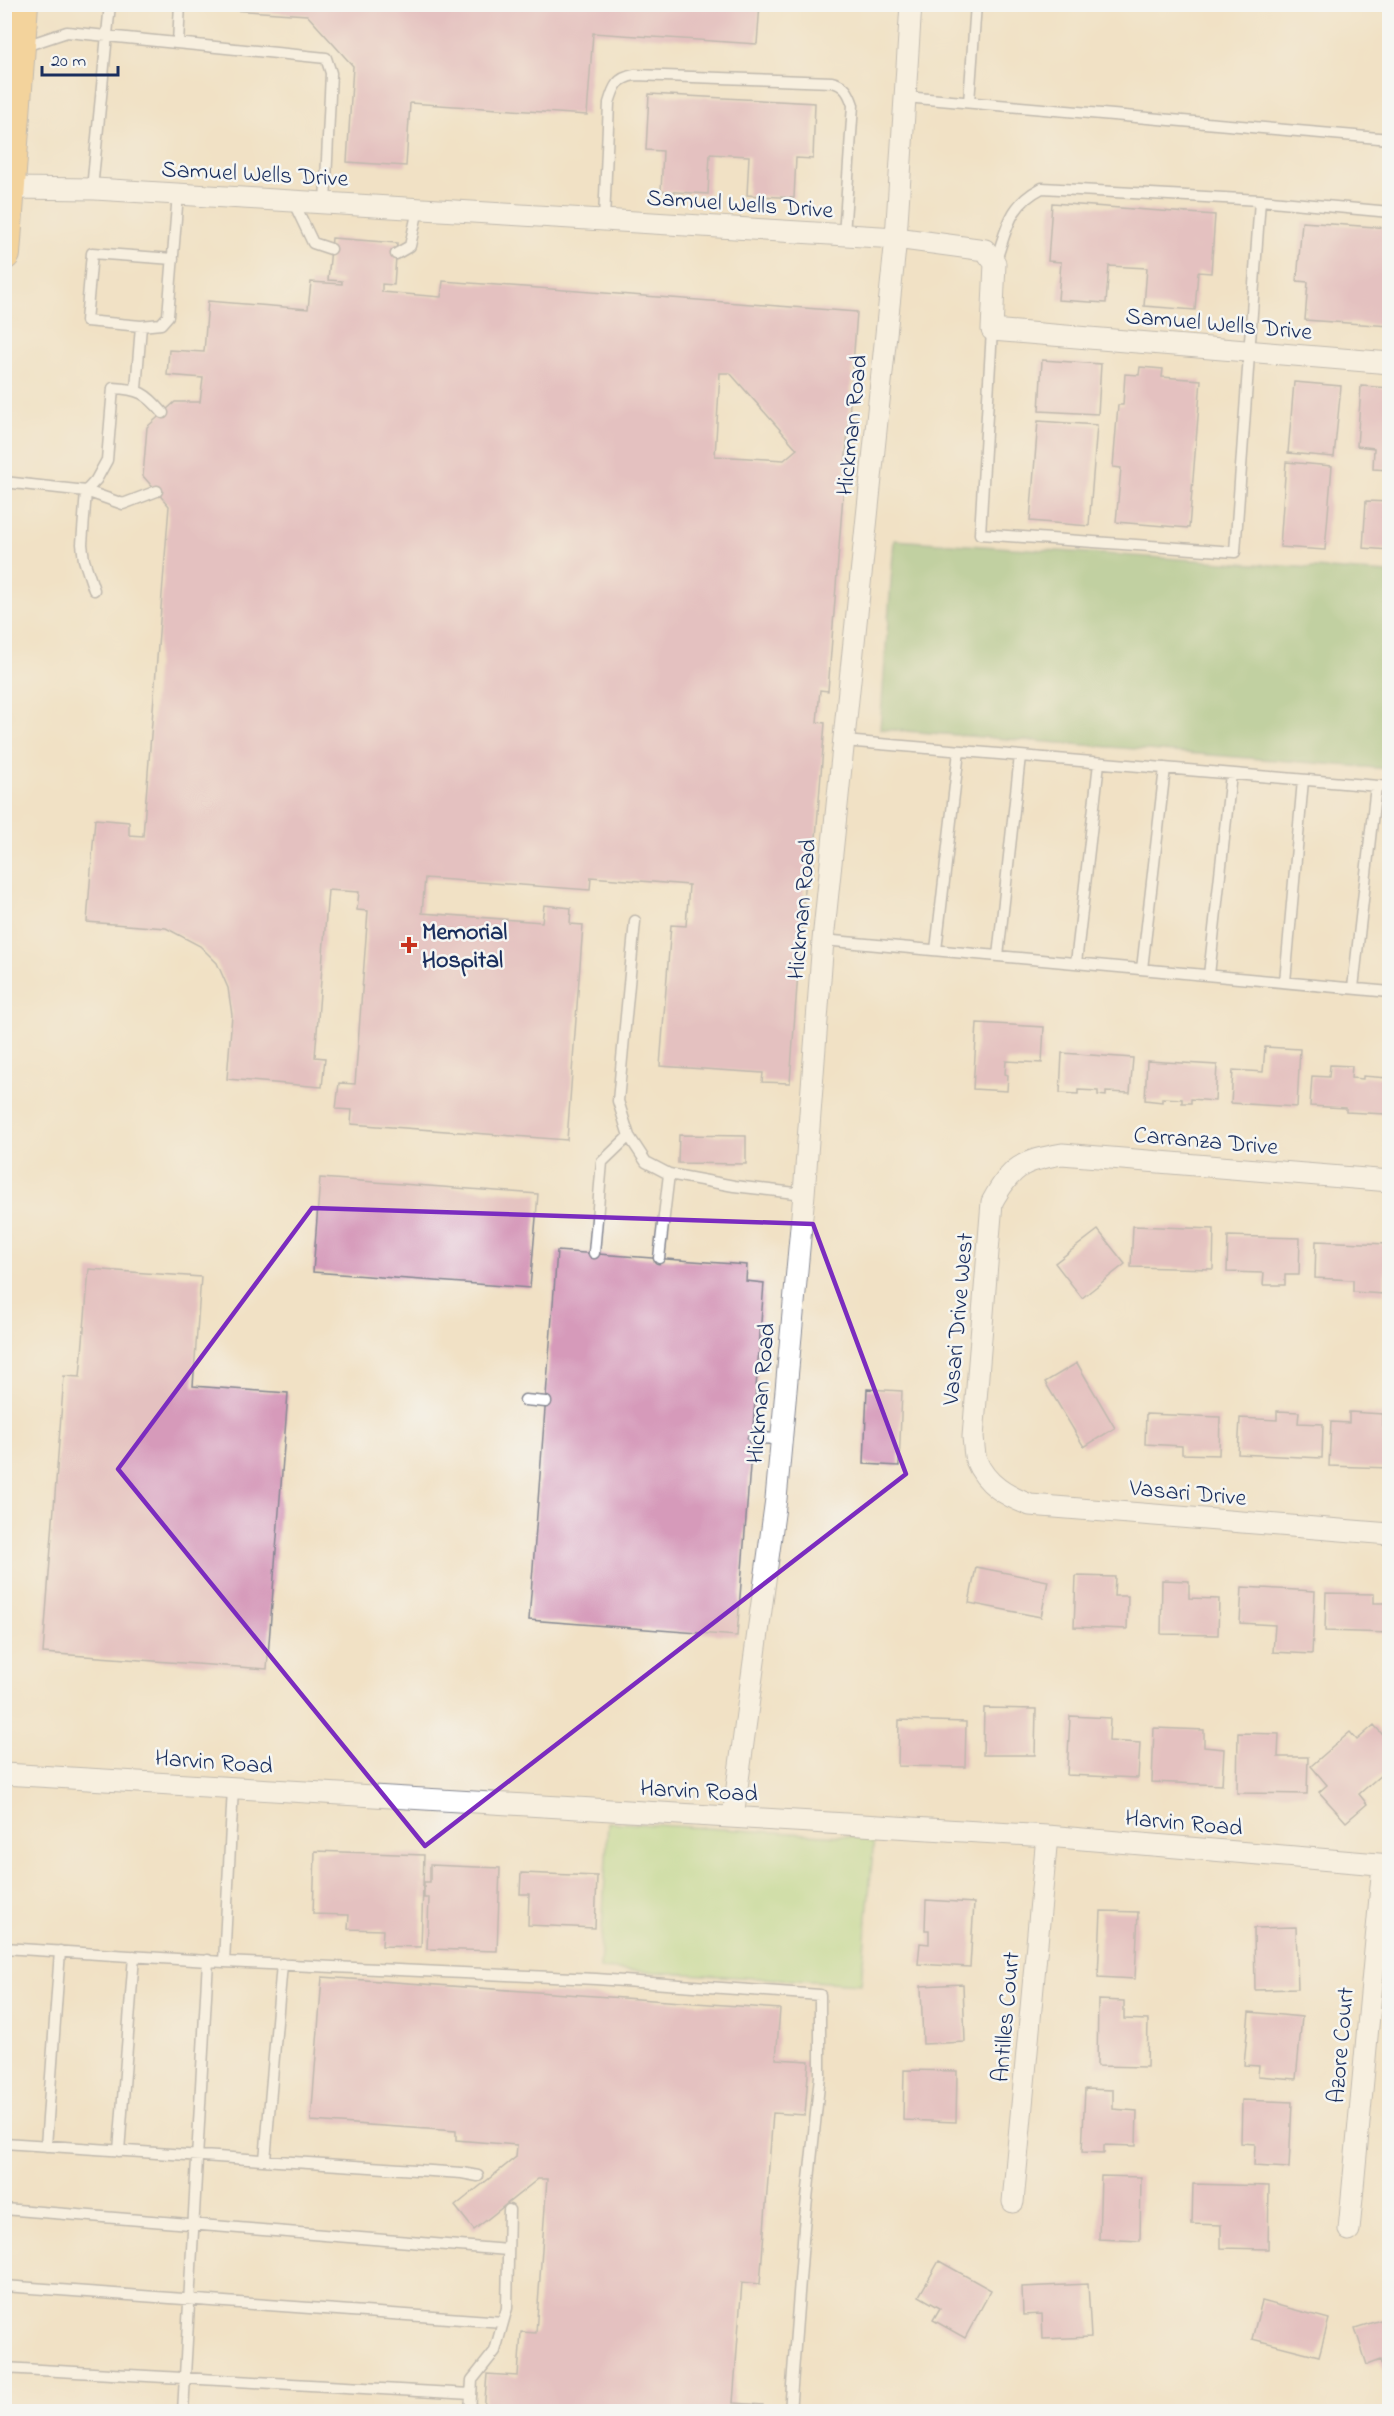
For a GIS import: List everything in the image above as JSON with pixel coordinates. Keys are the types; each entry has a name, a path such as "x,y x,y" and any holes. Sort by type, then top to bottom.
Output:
{"main road":[{"path":"4,254 9,189 12,47 22,4"}],"street":[{"name":"Hickman Road","path":"733,1817 782,1439 804,1194 823,940 896,237 911,4"},
{"name":"Samuel Wells Drive","path":"9,189 92,189 896,237 985,250 995,263"},
{"path":"992,330 995,263"},
{"name":"Samuel Wells Drive","path":"992,330 1389,363"},
{"name":"Carranza Drive","path":"1020,1166 1039,1158 1062,1154 1389,1181"},
{"name":"Vasari Drive West","path":"990,1481 976,1460 973,1437 992,1202 1004,1180 1020,1166"},
{"name":"Vasari Drive","path":"990,1481 1005,1496 1030,1505 1389,1534"},
{"name":"Harvin Road","path":"4,1774 1047,1836 1386,1865"},
{"name":"Antilles Court","path":"1013,2202 1047,1836"},
{"name":"Azore Court","path":"1348,2230 1386,1865"}],"lane":[{"path":"92,189 110,4"},
{"path":"178,43 180,4"},
{"path":"969,102 976,4"},
{"path":"12,47 68,32 326,58 331,73 325,202"},
{"path":"604,220 609,103 614,86 623,77 635,75 832,82 840,84 845,89 853,105 844,234"},
{"path":"905,97 1389,139"},
{"path":"995,263 1016,208 1027,196 1042,189 1260,200 1389,212"},
{"path":"173,259 92,253 86,321 141,326 161,324 168,315 173,259 178,194"},
{"path":"992,330 980,534 1235,552 1260,200"},
{"path":"293,201 313,243 331,249"},
{"path":"396,254 410,246 418,209"},
{"path":"136,389 141,326"},
{"path":"94,590 84,560 82,544 86,491 96,480 107,460 113,388 136,389 152,400 163,413"},
{"path":"4,482 86,491 123,504 157,491"},
{"path":"844,741 1389,787"},
{"path":"936,950 959,751"},
{"path":"998,956 1020,756"},
{"path":"1076,963 1099,763"},
{"path":"1142,969 1165,768"},
{"path":"1209,975 1231,774"},
{"path":"1285,982 1303,780"},
{"path":"1353,988 1376,786"},
{"path":"635,921 618,1101 629,1136 646,1162 669,1174 734,1186 804,1194"},
{"path":"823,940 1389,992"},
{"path":"594,1253 602,1162 629,1136"},
{"path":"659,1258 669,1174"},
{"path":"525,1400 546,1402"},
{"path":"753,1438 782,1439"},
{"path":"224,1962 233,1788"},
{"path":"4,1948 224,1962 596,1979 820,1995 820,2076 804,2227 790,2412"},
{"path":"46,2146 60,1951"},
{"path":"118,2151 134,1956"},
{"path":"183,2412 208,1960"},
{"path":"265,2160 282,1964"},
{"path":"4,2143 462,2173 478,2176"},
{"path":"4,2209 508,2250"},
{"path":"470,2412 472,2380 495,2351 507,2308 509,2210"},
{"path":"4,2286 503,2322"},
{"path":"4,2368 471,2394"}],"highlighted area":[{"path":"312,1208 813,1224 906,1474 425,1846 118,1469"}],"green space":[{"path":"894,540 1389,573 1389,769 880,729"},
{"path":"608,1822 874,1838 861,1984 600,1969"}],"building":[{"path":"232,4 760,4 757,44 593,33 587,115 410,103 406,166 347,162 353,66 307,15 232,10"},
{"path":"649,94 815,103 813,159 796,158 794,198 747,195 749,156 710,154 708,194 661,191 663,151 646,150"},
{"path":"1052,203 1215,215 1211,273 1198,272 1195,310 1144,306 1147,268 1109,266 1106,303 1058,300 1061,262 1048,261"},
{"path":"1302,222 1390,228 1390,326 1305,320 1308,282 1297,281"},
{"path":"332,238 397,243 394,285 382,284 382,292 441,297 443,281 857,312 828,691 820,690 817,722 825,723 813,876 805,875 790,1083 762,1082 763,1073 660,1066 671,925 686,926 689,885 591,877 590,890 425,878 422,913 542,922 544,905 571,908 570,924 583,925 567,1140 351,1124 352,1110 336,1109 339,1083 355,1084 368,911 357,910 359,892 328,890 315,1057 325,1058 322,1087 227,1079 232,1015 228,988 217,963 200,946 166,928 87,922 95,819 129,822 129,835 143,836 169,506 143,476 147,427 175,402 200,402 203,378 167,375 169,350 204,352 208,301 308,309 311,282 342,284 342,281 328,280","holes":["720,373 730,373 797,449 784,460 715,456"]},
{"path":"1042,360 1101,364 1098,414 1039,411"},
{"path":"1140,367 1163,369 1162,377 1201,380 1189,528 1116,522 1121,468 1113,467 1118,405 1123,405 1125,374 1139,375"},
{"path":"1294,382 1341,386 1334,457 1288,453"},
{"path":"1361,386 1390,388 1390,470 1373,469 1374,448 1357,446"},
{"path":"1038,421 1097,425 1089,526 1030,521"},
{"path":"1286,462 1332,466 1325,550 1280,547"},
{"path":"1366,501 1390,502 1390,550 1363,548"},
{"path":"977,1023 1044,1027 1042,1063 1006,1061 1007,1091 973,1089"},
{"path":"1265,1047 1300,1049 1297,1107 1231,1103 1233,1070 1263,1072"},
{"path":"1062,1053 1133,1058 1130,1093 1106,1092 1106,1096 1098,1095 1098,1091 1078,1090 1078,1094 1060,1093"},
{"path":"1147,1061 1217,1065 1215,1101 1191,1099 1191,1103 1182,1103 1182,1099 1162,1098 1162,1102 1145,1100"},
{"path":"1330,1065 1352,1066 1351,1078 1363,1079 1363,1076 1388,1078 1386,1114 1346,1112 1346,1108 1310,1106 1312,1076 1329,1077"},
{"path":"679,1135 746,1136 746,1164 678,1163"},
{"path":"320,1178 538,1194 530,1288 313,1272"},
{"path":"1133,1226 1214,1229 1213,1269 1131,1267"},
{"path":"1098,1230 1125,1264 1082,1298 1055,1263"},
{"path":"1228,1236 1300,1238 1299,1275 1285,1275 1285,1285 1263,1285 1264,1273 1227,1272"},
{"path":"1316,1241 1387,1244 1384,1294 1353,1292 1353,1280 1315,1278"},
{"path":"557,1251 747,1265 746,1281 764,1283 737,1636 529,1620"},
{"path":"89,1269 201,1277 193,1386 288,1393 267,1669 43,1653 64,1376 80,1377"},
{"path":"1077,1363 1115,1428 1084,1447 1045,1382"},
{"path":"867,1389 902,1391 899,1466 864,1464"},
{"path":"1277,1411 1299,1412 1298,1423 1323,1424 1322,1458 1238,1454 1240,1418 1277,1420"},
{"path":"1349,1412 1383,1414 1383,1426 1390,1427 1390,1468 1329,1466 1331,1422 1349,1423"},
{"path":"1146,1414 1220,1417 1219,1455 1182,1454 1182,1446 1145,1444"},
{"path":"976,1567 1048,1581 1041,1617 969,1603"},
{"path":"1076,1576 1115,1577 1114,1596 1128,1596 1127,1629 1074,1627"},
{"path":"1162,1580 1189,1581 1189,1598 1219,1599 1218,1635 1161,1634"},
{"path":"1242,1587 1315,1591 1312,1654 1273,1652 1275,1625 1240,1623"},
{"path":"1326,1593 1374,1594 1374,1603 1390,1603 1390,1633 1325,1631"},
{"path":"984,1708 1036,1709 1035,1755 983,1755"},
{"path":"1070,1716 1110,1718 1109,1741 1140,1743 1138,1778 1067,1775"},
{"path":"899,1720 966,1722 965,1767 898,1766"},
{"path":"1374,1725 1390,1743 1390,1767 1359,1794 1367,1804 1346,1822 1319,1792 1327,1785 1311,1766 1350,1732 1357,1740"},
{"path":"1154,1728 1204,1730 1204,1747 1224,1749 1222,1785 1152,1782"},
{"path":"1238,1733 1279,1734 1278,1757 1308,1757 1307,1794 1237,1793"},
{"path":"315,1851 424,1855 421,1947 382,1946 383,1930 348,1929 349,1915 313,1914"},
{"path":"430,1865 500,1868 497,1951 427,1949 429,1898 424,1898 424,1882 430,1882"},
{"path":"521,1873 597,1876 595,1928 528,1925 529,1894 520,1894"},
{"path":"926,1900 974,1903 970,1967 918,1964 920,1943 929,1944 929,1930 925,1930"},
{"path":"1101,1911 1138,1912 1135,1979 1098,1977"},
{"path":"1296,1927 1298,1989 1255,1990 1254,1928"},
{"path":"322,1977 780,2009 776,2059 809,2061 805,2115 773,2113 760,2284 742,2282 733,2403 763,2405 763,2412 484,2412 487,2374 518,2376 521,2332 536,2333 547,2179 538,2179 474,2230 455,2206 516,2157 517,2145 456,2140 456,2131 311,2121"},
{"path":"963,1984 965,2042 923,2044 921,1986"},
{"path":"1098,2000 1124,2001 1124,2019 1148,2020 1147,2067 1097,2066"},
{"path":"1249,2012 1302,2017 1296,2079 1258,2076 1259,2066 1244,2065"},
{"path":"904,2070 957,2071 956,2122 903,2120"},
{"path":"1085,2089 1113,2090 1113,2109 1137,2111 1136,2146 1104,2145 1104,2153 1082,2152"},
{"path":"1242,2100 1292,2102 1289,2168 1254,2166 1255,2144 1241,2143"},
{"path":"1101,2176 1141,2177 1140,2241 1099,2239"},
{"path":"1193,2184 1269,2186 1268,2249 1221,2248 1221,2225 1192,2224"},
{"path":"939,2261 991,2290 965,2338 933,2320 940,2308 919,2296"},
{"path":"1088,2284 1091,2337 1043,2339 1042,2314 1023,2315 1022,2287"},
{"path":"1262,2301 1329,2319 1319,2356 1252,2339"},
{"path":"1390,2317 1390,2371 1384,2373 1380,2360 1367,2365 1355,2328"}],"place":[{"name":"Memorial Hospital","path":"409,945"}]}
